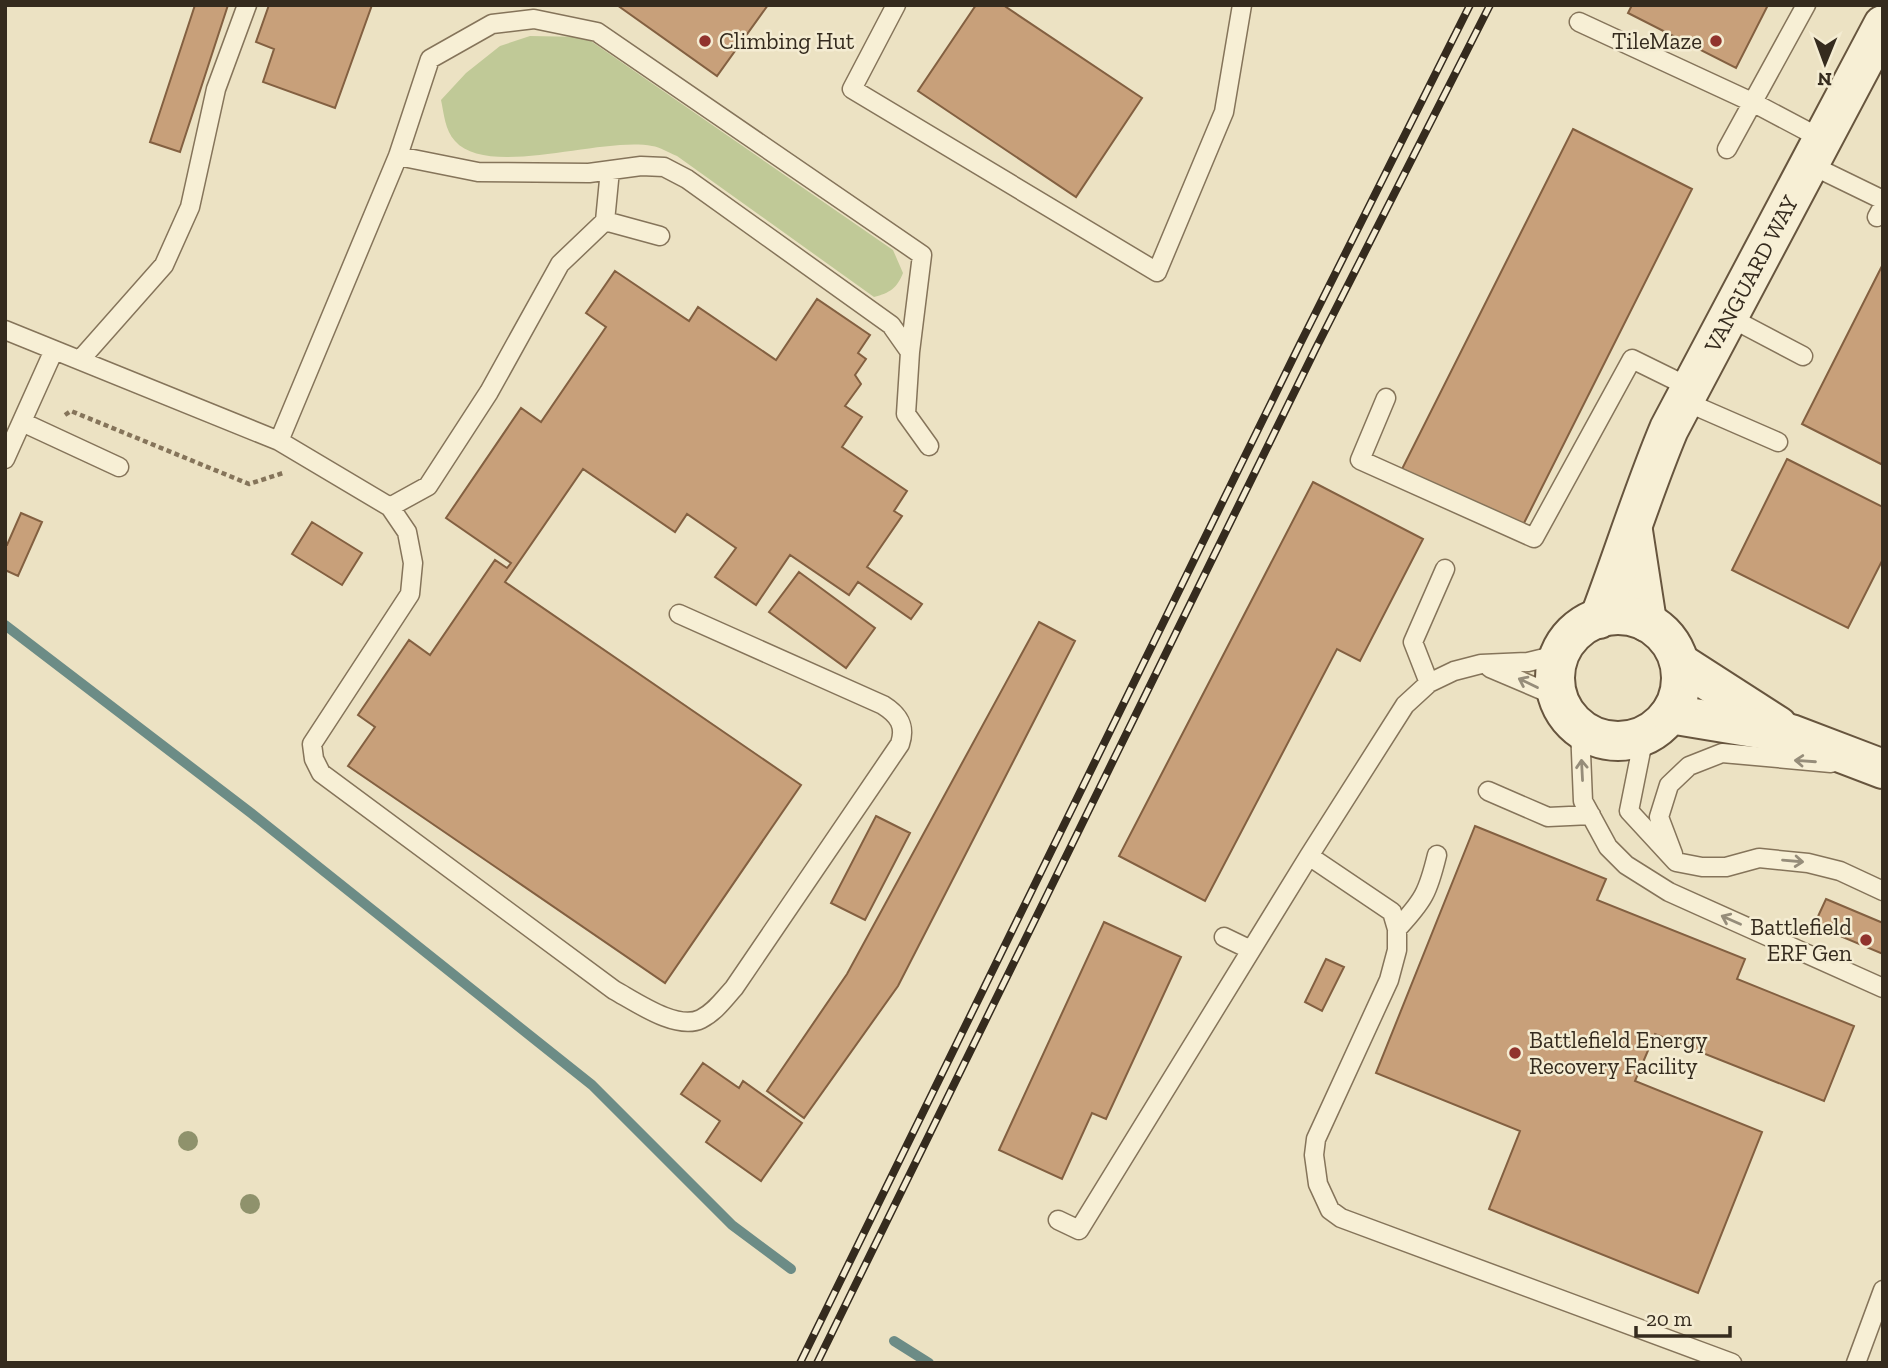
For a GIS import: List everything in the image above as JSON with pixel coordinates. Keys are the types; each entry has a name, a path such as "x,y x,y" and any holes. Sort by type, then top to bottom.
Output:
{"street":[{"name":"VANGUARD WAY","path":"1599,619 1633,528 1648,478 1728,317 1883,25"},
{"name":"VANGUARD WAY","path":"1633,528 1647,622"},
{"path":"1623,616 1647,622 1668,639 1680,663 1681,690 1657,725 1628,741 1594,737 1573,721 1559,700 1556,669 1561,653 1576,632 1599,619 1623,616"},
{"path":"1680,663 1791,734 1878,767"},
{"path":"1657,725 1791,734"}],"lane":[{"path":"80,360 164,265 190,207 216,89 247,5"},
{"path":"896,5 852,89 1157,272 1224,112 1242,5"},
{"path":"1727,149 1806,5"},
{"path":"279,441 398,156 430,59 492,24 534,19 597,32 922,255 910,352 906,414 929,446"},
{"path":"1579,22 1754,103 1881,208"},
{"path":"398,156 478,172 589,173 641,166 664,167 687,179 891,325 910,352"},
{"path":"390,507 428,486 489,392 561,264 605,221 610,170"},
{"path":"605,221 660,236"},
{"path":"1728,317 1803,356"},
{"path":"5,330 279,441 390,507 407,532 413,562 410,594 312,744 314,759 321,773 614,990 662,1015 677,1020 699,1020 722,1002 734,988 900,744 903,734 898,717 883,705 679,614"},
{"path":"5,459 54,350"},
{"path":"1386,398 1360,460 1534,538 1632,359 1688,395 1778,442"},
{"path":"22,422 119,467"},
{"path":"1429,683 1413,642 1445,569"},
{"path":"1058,1220 1079,1230 1405,705 1429,683 1454,671 1481,664 1528,663 1561,653"},
{"path":"1481,664 1544,691 1573,721 1583,801 1608,847 1626,865 1669,892 1883,988"},
{"path":"1657,725 1629,811 1676,862 1702,867 1726,867 1759,858 1808,863 1840,871 1883,891"},
{"path":"1676,862 1659,817 1669,785 1689,766 1722,753 1878,767"},
{"path":"1488,791 1548,817 1591,815"},
{"path":"1397,929 1415,911 1428,891 1437,855"},
{"path":"1309,856 1392,912 1397,929 1397,950 1389,980 1316,1139 1315,1169 1330,1210 1340,1219 1732,1363"},
{"path":"1224,937 1251,950"},
{"path":"1856,1363 1883,1290"}],"path":[{"path":"41,432 71,411 249,484 316,462"}],"green space":[{"path":"530,36 585,37 893,250 903,273 898,283 889,292 874,297 677,156 652,146 605,146 519,157 471,152 452,137 441,100 466,73 500,46"}],"building":[{"path":"195,5 228,5 180,152 150,142"},
{"path":"269,5 372,5 335,108 263,82 274,49 256,42"},
{"name":"Climbing Hut","path":"617,5 768,5 717,76"},
{"path":"976,5 1003,5 1142,98 1076,197 918,91"},
{"name":"TileMaze","path":"1632,5 1768,5 1736,68 1628,13"},
{"path":"1573,129 1692,189 1521,529 1402,469"},
{"path":"1883,264 1883,465 1802,424"},
{"path":"615,271 689,321 698,307 776,360 817,299 870,335 858,353 866,359 855,375 861,384 845,406 862,417 842,447 907,491 894,511 902,516 867,567 922,604 911,619 858,582 849,595 790,555 756,605 715,577 736,548 687,514 675,532 583,469 505,582 801,785 665,983 348,766 375,727 358,715 409,640 430,655 495,560 507,568 511,563 446,518 521,408 541,422 606,327 586,313"},
{"path":"1787,459 1883,507 1883,559 1848,628 1732,570"},
{"path":"1313,482 1423,539 1360,661 1337,649 1205,901 1119,856"},
{"path":"21,513 42,522 18,576 5,570 5,545"},
{"path":"312,522 362,553 342,585 292,554"},
{"path":"799,572 875,628 846,668 769,612"},
{"path":"1039,622 1075,641 898,986 804,1118 767,1091 847,974"},
{"path":"876,816 910,833 865,920 831,903"},
{"name":"Battlefield Energy Recovery Facility","path":"1475,826 1606,879 1597,900 1745,959 1737,979 1854,1026 1824,1101 1655,1034 1635,1081 1762,1132 1698,1293 1489,1209 1520,1131 1376,1073"},
{"name":"Battlefield ERF Gen","path":"1826,899 1883,923 1883,954 1814,925"},
{"path":"1104,922 1181,957 1106,1119 1092,1113 1062,1179 999,1150"},
{"path":"1326,959 1344,967 1322,1011 1305,1002"},
{"path":"703,1063 739,1088 743,1081 802,1123 761,1181 706,1142 720,1121 681,1094"}],"waterway":[{"path":"5,625 251,813 592,1085 732,1225 791,1269"},
{"path":"894,1341 929,1363"}],"railway":[{"path":"800,1363 1299,346 1470,5"},
{"path":"817,1363 1316,348 1490,5"}],"place":[{"name":"Climbing Hut","path":"705,41"},
{"name":"TileMaze","path":"1716,41"},
{"name":"Battlefield ERF Gen","path":"1866,940"},
{"name":"Battlefield Energy Recovery Facility","path":"1515,1053"}]}
